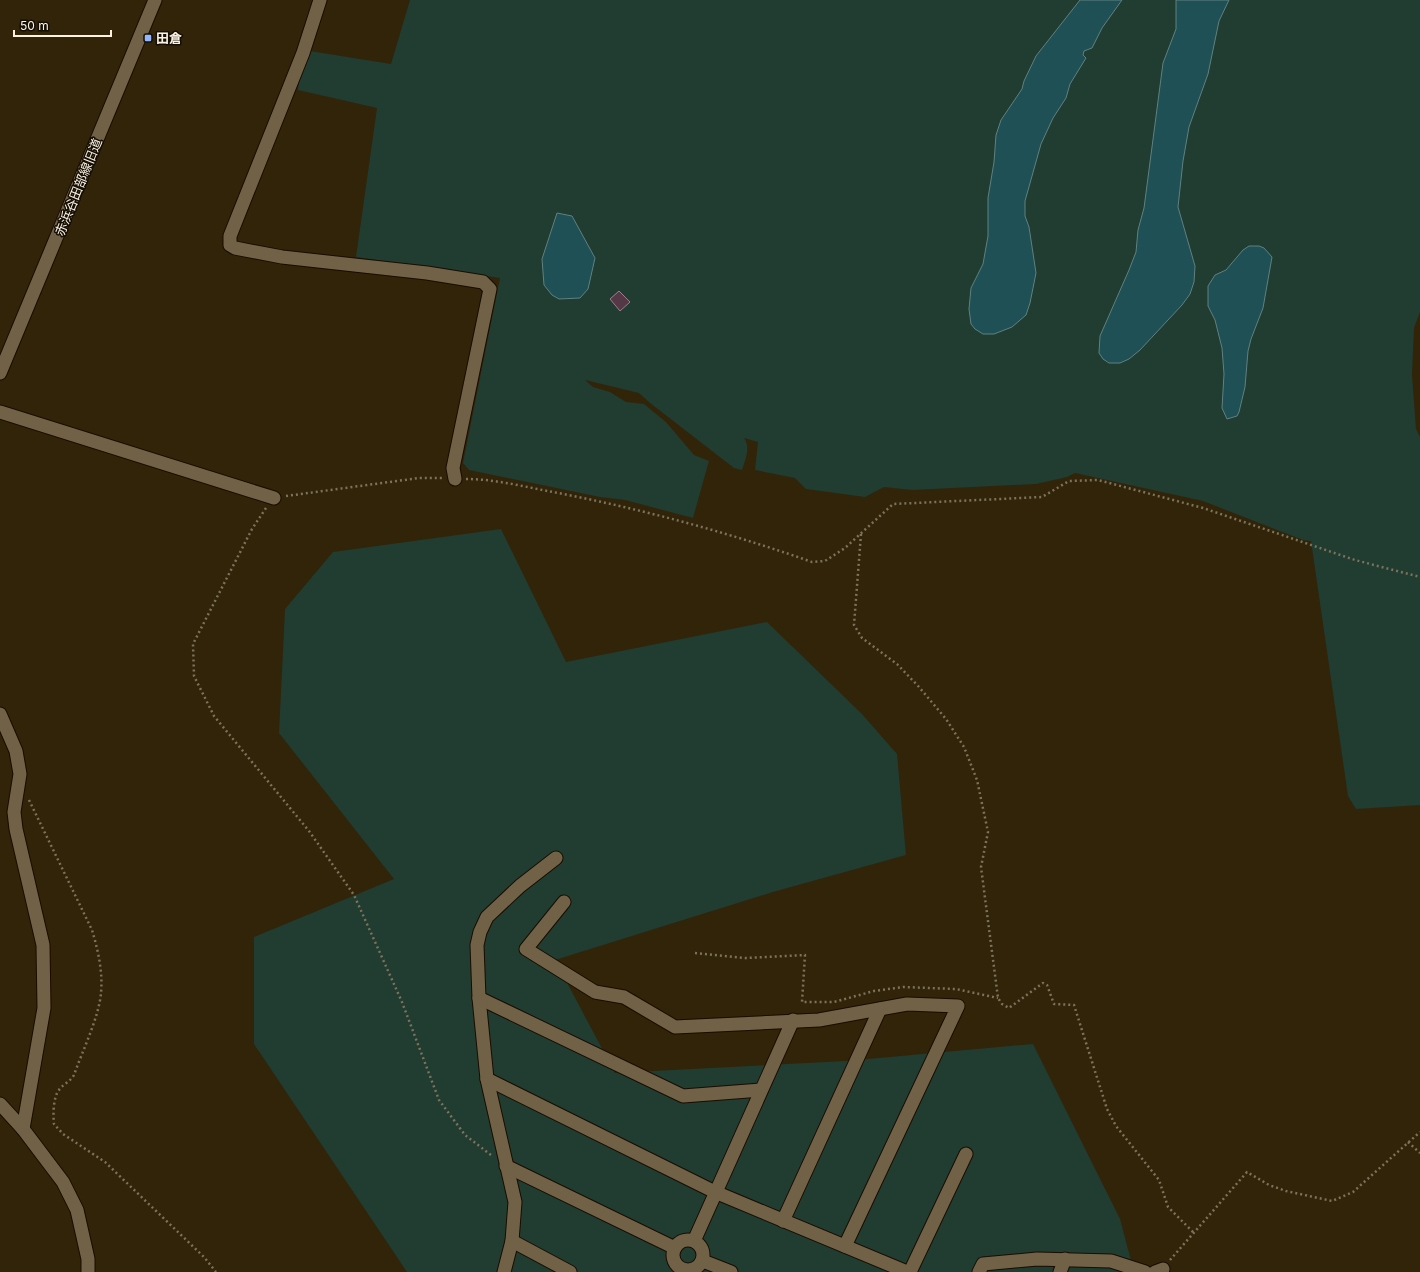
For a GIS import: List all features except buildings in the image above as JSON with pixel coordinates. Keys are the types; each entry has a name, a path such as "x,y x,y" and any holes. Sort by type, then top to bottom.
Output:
{"street":[{"name":"赤浜谷田部線旧道","path":"0,373 6,347 155,0"},
{"path":"320,0 303,53 230,236 230,244 235,248 282,257 427,273 483,282 490,289 453,468 455,479"},
{"path":"0,412 274,498"},
{"path":"0,714 16,751 20,774 14,812 16,829 43,945 44,1008 24,1129"},
{"path":"504,1272 512,1241 515,1202 487,1079 479,998 477,945 480,932 487,917 520,886 556,858"},
{"path":"564,902 526,949 595,992 624,997 675,1027 793,1020 819,1020 907,1004 958,1006 845,1246"},
{"path":"479,998 683,1096 761,1090"},
{"path":"783,1221 880,1009"},
{"path":"694,1241 793,1020"},
{"path":"487,1079 715,1192 909,1272 966,1154"},
{"path":"0,1104 24,1129 63,1182 77,1210 88,1259 88,1272"},
{"path":"506,1166 675,1248"},
{"path":"512,1241 570,1272"},
{"path":"683,1241 694,1241 698,1243 703,1251 703,1261 692,1270 682,1271 675,1263 673,1252 675,1248 683,1241"},
{"path":"979,1272 983,1264 1037,1259 1111,1261 1140,1271"},
{"path":"1060,1272 1065,1259"},
{"path":"703,1261 731,1272"}],"path":[{"path":"506,1166 465,1135 439,1100 402,1002 354,895 309,831 214,716 194,676 193,644 252,528 274,498 419,478 476,479 620,505 697,525 812,562 826,561 845,548 893,504 1042,497 1069,481 1098,480 1203,508 1355,560 1420,577"},
{"path":"861,534 854,625 862,638 897,664 919,686 946,719 964,747 977,780 988,832 981,867 998,998 1002,1004 1009,1008 1043,983 1047,985 1054,1004 1074,1005 1107,1109 1116,1126 1159,1180 1168,1207 1194,1233"},
{"path":"28,799 92,930 98,952 100,972 101,994 97,1012 72,1080 58,1091 56,1095 54,1124 63,1134 105,1162 204,1257 216,1272"},
{"path":"695,953 745,958 805,955 802,1002"},
{"path":"1159,1270 1194,1233 1247,1172 1270,1185 1286,1191 1332,1201 1353,1192 1420,1132"},
{"path":"1408,1142 1420,1153"}],"green space":[{"path":"410,0 1420,0 1420,312 1414,328 1412,375 1416,429 1420,437 1420,805 1356,809 1348,796 1311,541 1303,540 1203,501 1075,473 1067,477 1036,484 912,490 884,487 865,497 806,489 795,478 755,470 758,442 744,438 747,446 745,462 742,470 734,468 639,393 585,380 593,387 610,392 626,402 644,404 666,422 694,455 709,461 693,518 625,500 600,497 469,470 463,463 500,278 356,257 377,108 298,90 299,81 310,51 391,64"},
{"path":"501,529 566,662 767,622 862,714 897,754 906,855 773,892 555,960 615,1073 846,1061 1033,1044 1120,1219 1134,1272 407,1272 254,1044 254,937 394,879 279,733 285,609 333,552"}],"water":[{"path":"1080,0 1122,0 1102,28 1092,48 1084,51 1083,55 1086,58 1070,84 1066,98 1053,118 1041,144 1025,201 1025,216 1029,227 1036,273 1026,315 1012,327 994,334 983,334 975,329 971,324 969,309 971,288 983,264 988,236 988,198 994,162 996,135 1001,120 1022,89 1024,81 1036,56"},
{"path":"1176,0 1229,0 1219,21 1208,74 1189,127 1183,161 1178,207 1195,266 1194,282 1190,294 1182,305 1140,350 1129,359 1120,363 1109,363 1103,359 1099,353 1100,336 1136,252 1138,230 1144,208 1163,63 1176,29"},
{"path":"557,213 572,216 595,258 588,289 580,298 559,299 552,295 544,285 542,259"},
{"path":"1249,246 1259,246 1264,248 1272,257 1263,308 1248,351 1245,387 1239,412 1237,416 1227,419 1222,408 1224,374 1222,348 1215,320 1208,306 1208,286 1215,275 1226,270 1243,250"}],"place":[{"name":"田倉","path":"148,38"}]}
